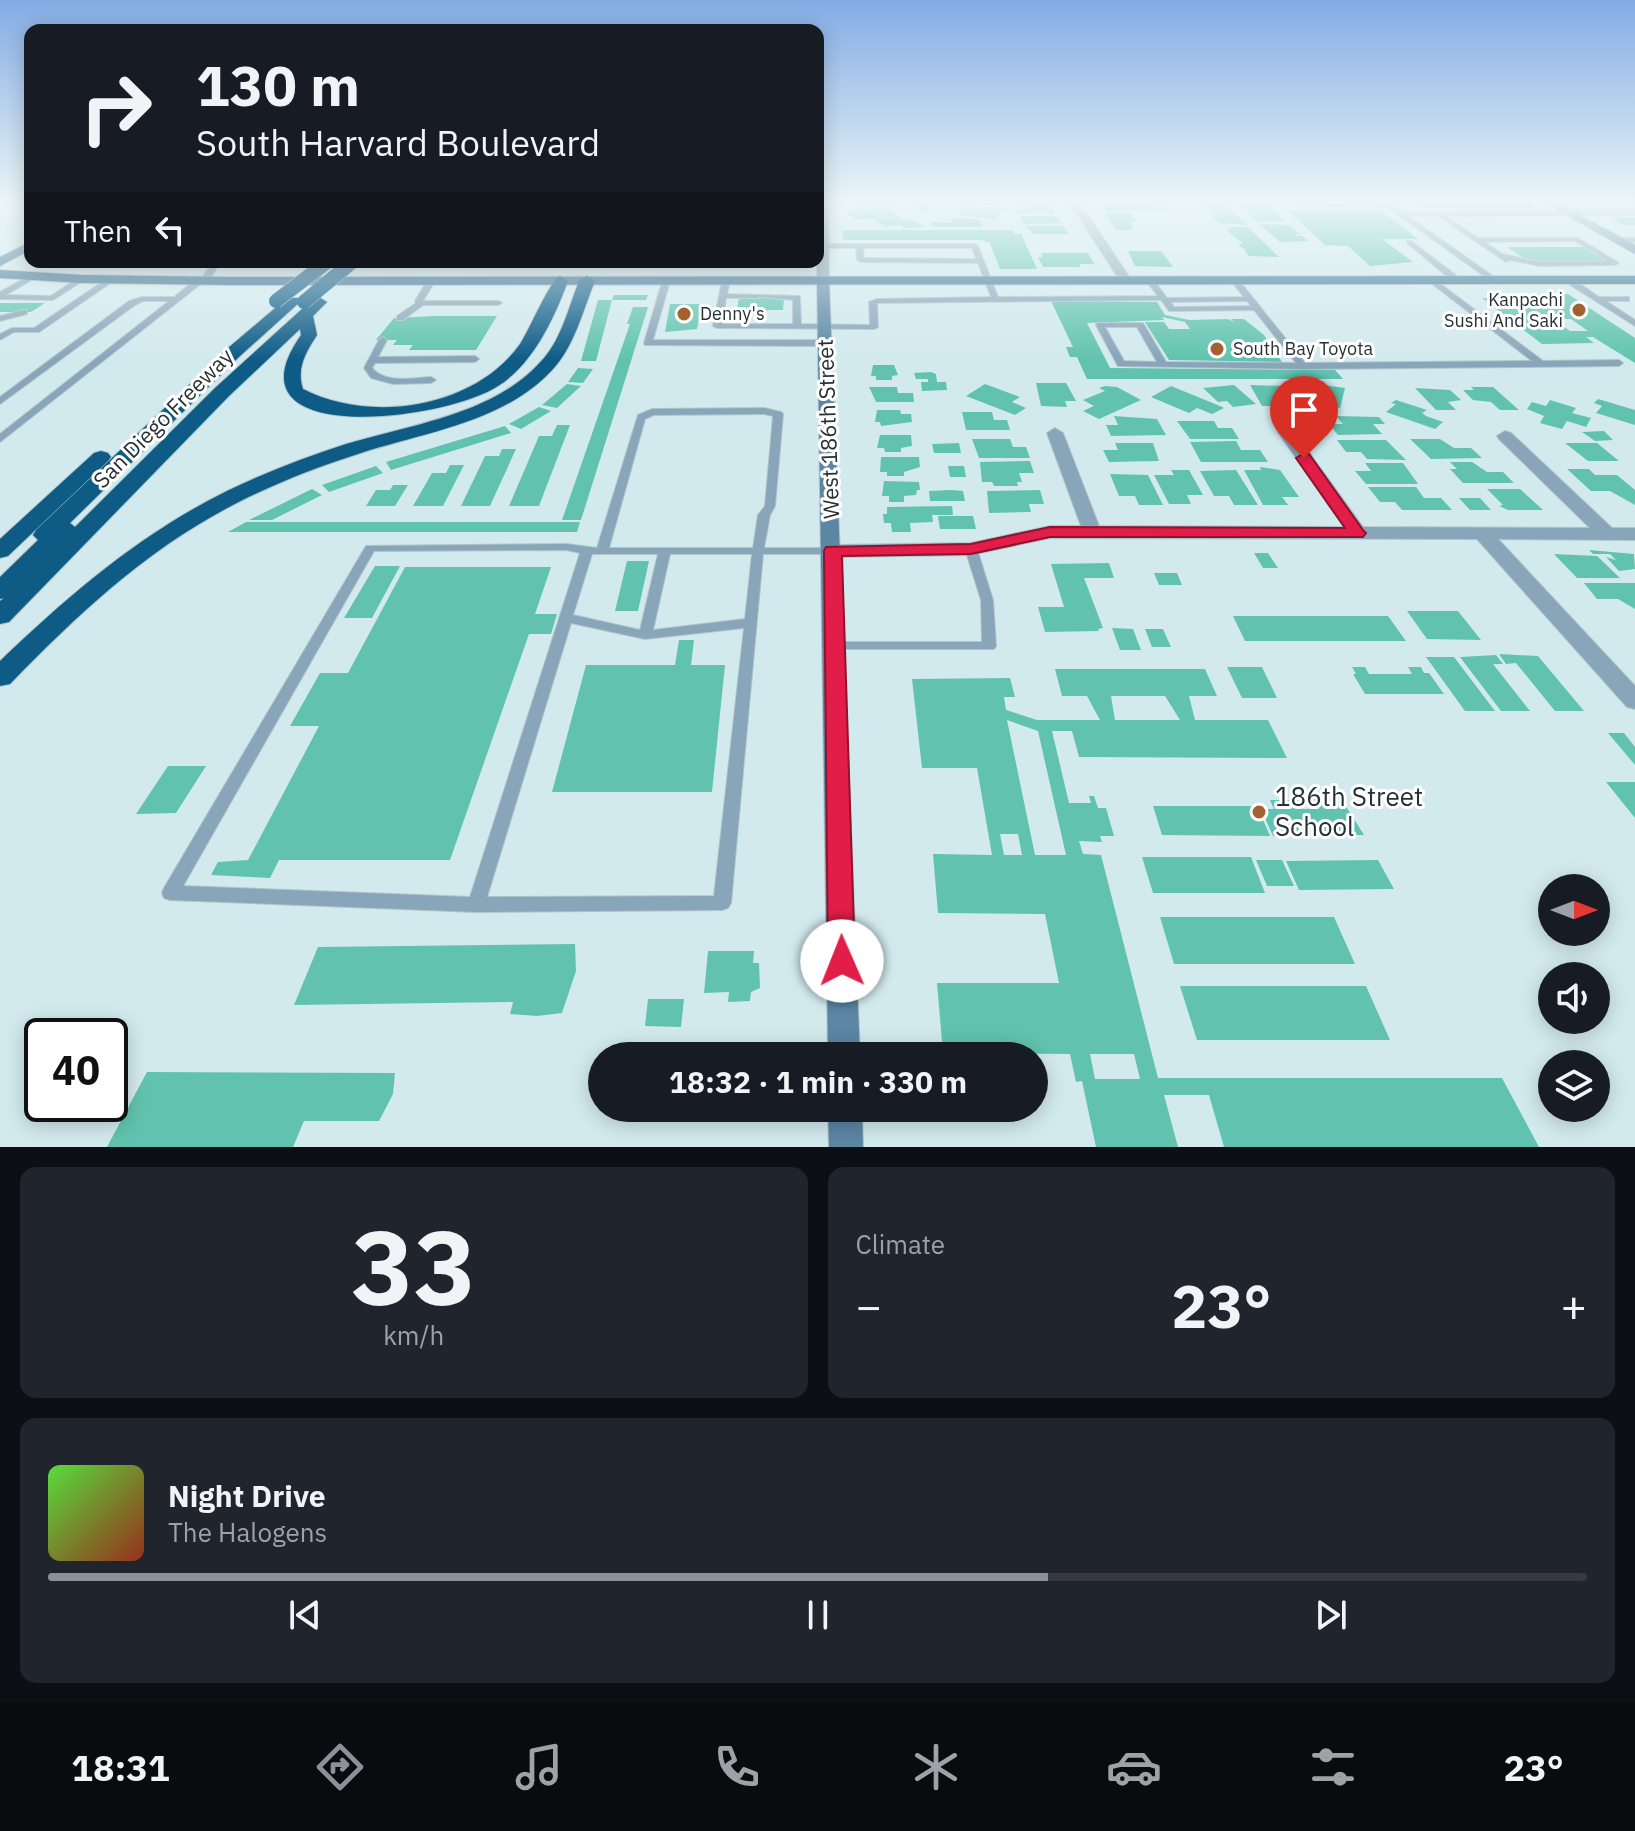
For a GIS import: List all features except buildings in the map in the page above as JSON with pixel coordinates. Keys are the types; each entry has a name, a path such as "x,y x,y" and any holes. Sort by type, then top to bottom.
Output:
{"highway":[{"name":"San Diego Freeway","path":"0,616 222,392 300,304 323,268"},
{"path":"0,591 203,392 335,268"},
{"path":"0,577 234,352 345,268"},
{"name":"San Diego Freeway","path":"0,551 168,394 357,268"},
{"path":"300,304 309,335 299,350 290,377 295,392 329,408 357,412 396,411 455,399 501,375 525,348 560,281"},
{"path":"0,677 91,588 174,528 263,482 514,393 533,380 559,349 587,281"}],"main road":[{"path":"0,274 202,281 1635,280"}],"street":[{"path":"1108,254 1126,281"},
{"path":"823,268 823,281"},
{"name":"West 186th Street","path":"823,281 833,551 844,1042"},
{"path":"1286,432 1357,533"},
{"path":"1055,433 1092,532"},
{"path":"1505,436 1607,534"},
{"path":"833,551 971,549 1050,532 1635,534"},
{"path":"1484,535 1635,701"},
{"path":"845,1122 846,1147"}],"lane":[{"path":"860,254 861,260 981,261"},
{"path":"978,254 995,299"},
{"path":"1423,254 1458,281"},
{"path":"1456,254 1494,281"},
{"path":"1496,254 1512,264"},
{"path":"1500,256 1540,264 1615,263 1600,254"},
{"path":"0,439 202,281 212,268"},
{"path":"1,307 32,276"},
{"path":"1,307 28,297 53,298 82,279"},
{"path":"0,337 12,330 36,330 111,280"},
{"path":"421,303 419,301 431,281"},
{"path":"666,281 648,343 825,335 875,326 873,302 877,301 1248,299"},
{"path":"726,281 717,326 797,327 825,335"},
{"path":"1150,281 1172,309 1256,308"},
{"path":"1235,281 1303,366"},
{"path":"1434,281 1541,364"},
{"path":"1570,281 1635,324"},
{"path":"723,296 797,298 797,327"},
{"path":"39,303 47,298"},
{"path":"0,401 132,303 142,299 176,299"},
{"path":"1598,299 1626,299"},
{"path":"400,318 421,303 498,303"},
{"path":"1,307 24,312"},
{"path":"1163,364 1140,325 1100,325 1121,364 1303,366 1619,363"},
{"path":"383,340 368,368 374,376 393,381 431,380"},
{"path":"372,360 475,359"},
{"path":"476,905 566,618 594,551 641,417 652,412 764,411 778,414 770,506 764,515 758,551 722,903 476,905 170,893 370,548 567,547 594,551 758,551 833,551"},
{"path":"835,646 989,646 987,600 971,549"},
{"path":"645,635 665,551"},
{"path":"566,618 645,635 750,623"}],"place":[{"name":"Kanpachi Sushi And Saki","path":"1579,310"},
{"name":"Denny's","path":"684,314"},
{"name":"South Bay Toyota","path":"1217,349"},
{"name":"186th Street School","path":"1259,812"}],"route":[{"path":"842,961 833,551 971,549 1050,532 1357,533 1304,458"}]}
